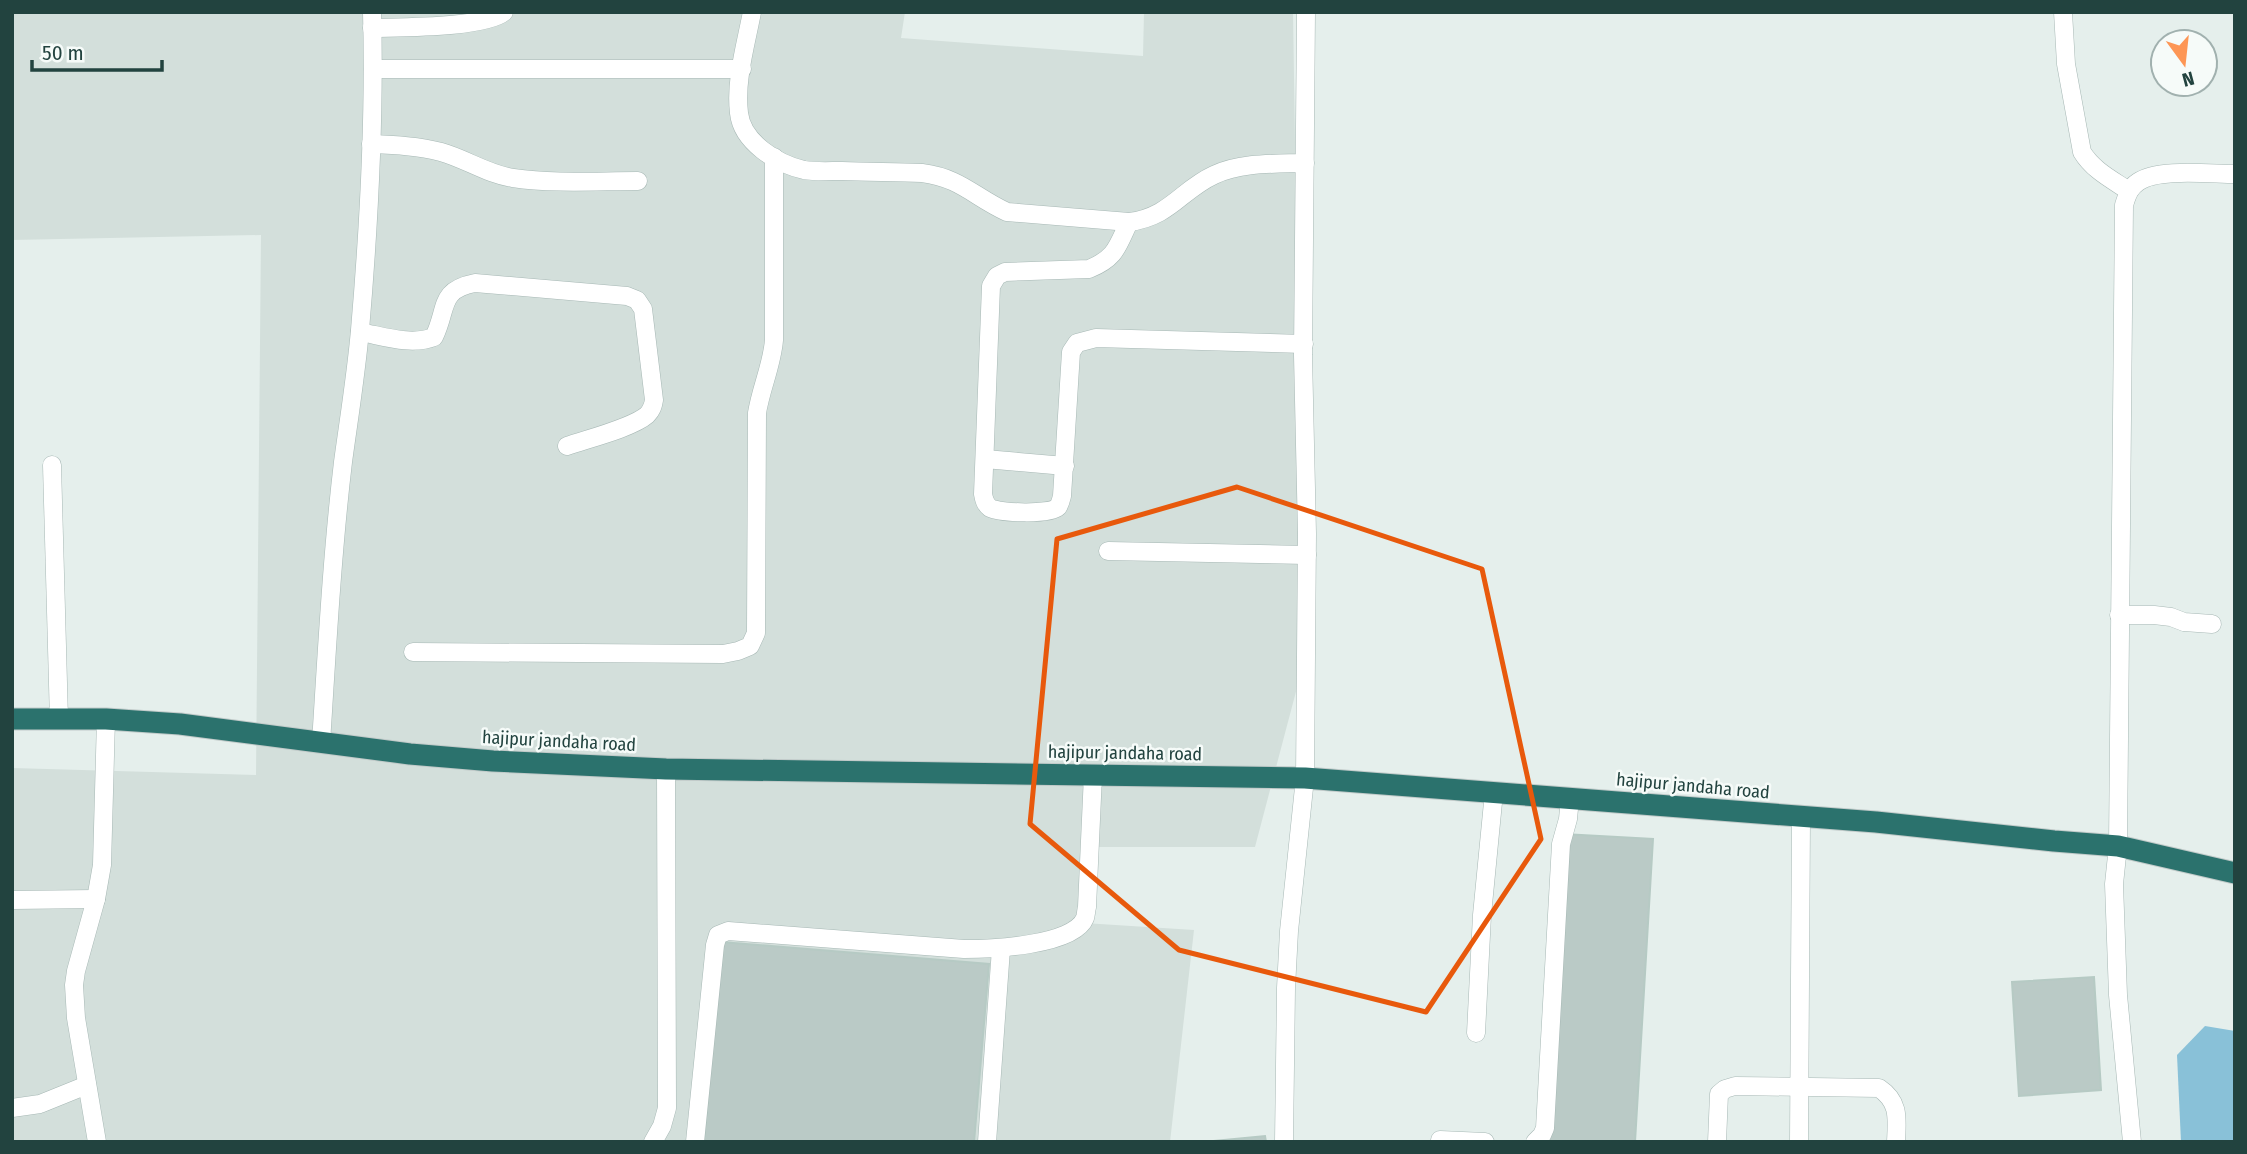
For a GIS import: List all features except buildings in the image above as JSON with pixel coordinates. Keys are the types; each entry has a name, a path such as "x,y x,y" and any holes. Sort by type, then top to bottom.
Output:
{"highway":[{"name":"hajipur jandaha road","path":"12,719 106,719 228,729 459,759 666,769 1305,778 1875,822 2118,846 2235,873"}],"street":[{"path":"321,743 331,584 360,332 371,144 372,20 464,23 493,19 504,12"},
{"path":"752,12 742,69 739,115 744,131 754,143 774,157 806,170 922,173 953,180 1007,212 1129,222 1145,220 1158,214 1210,176 1226,169 1306,163"},
{"path":"1284,1142 1288,942 1305,778 1306,12"},
{"path":"2063,12 2066,64 2082,152 2088,163 2129,191"},
{"path":"373,69 742,69"},
{"path":"371,144 441,152 494,174 512,178 638,181"},
{"path":"413,652 723,654 750,646 756,633 757,413 761,389 773,354 774,340 774,157"},
{"path":"2132,1142 2118,995 2114,884 2118,846 2124,205 2129,191 2139,181 2151,176 2235,174"},
{"path":"1129,222 1110,258 1100,265 1089,269 1005,272 997,276 991,286 984,501 988,506 995,510 1049,512 1058,507 1065,466 1071,352 1077,343 1096,338 1304,344"},
{"path":"360,332 412,341 434,337 450,293 460,286 475,283 627,296 637,300 643,309 645,323 654,400 652,409 635,422 567,446"},
{"path":"985,459 1065,466"},
{"path":"52,465 59,720"},
{"path":"1108,551 1307,555"},
{"path":"2119,615 2154,615 2183,622 2212,624"},
{"path":"97,1142 76,1018 74,985 102,865 106,719"},
{"path":"653,1142 662,1126 667,1108 666,769"},
{"path":"695,1142 718,935 723,932 964,949 1001,949 1036,943 1075,929 1084,920 1093,775"},
{"path":"1476,1032 1482,915 1494,792"},
{"path":"1535,1142 1545,1128 1560,844 1568,819 1570,799"},
{"path":"1799,1142 1801,818"},
{"path":"12,900 96,899"},
{"path":"987,1142 1001,949"},
{"path":"12,1108 40,1104 87,1085"},
{"path":"1717,1142 1719,1094 1735,1086 1879,1088 1889,1094 1895,1106 1896,1142"},
{"path":"1440,1140 1485,1142"}],"highlighted area":[{"path":"1237,487 1482,569 1541,839 1426,1012 1179,950 1030,824 1057,539"}],"shaded area":[{"path":"12,12 905,12 901,38 1143,56 1144,12 1293,12 1303,665 1255,847 1089,847 1084,923 1194,930 1170,1142 12,1142 12,768 256,775 261,235 12,240"}],"water":[{"path":"2205,1026 2235,1031 2235,1142 2181,1142 2177,1055"}]}
